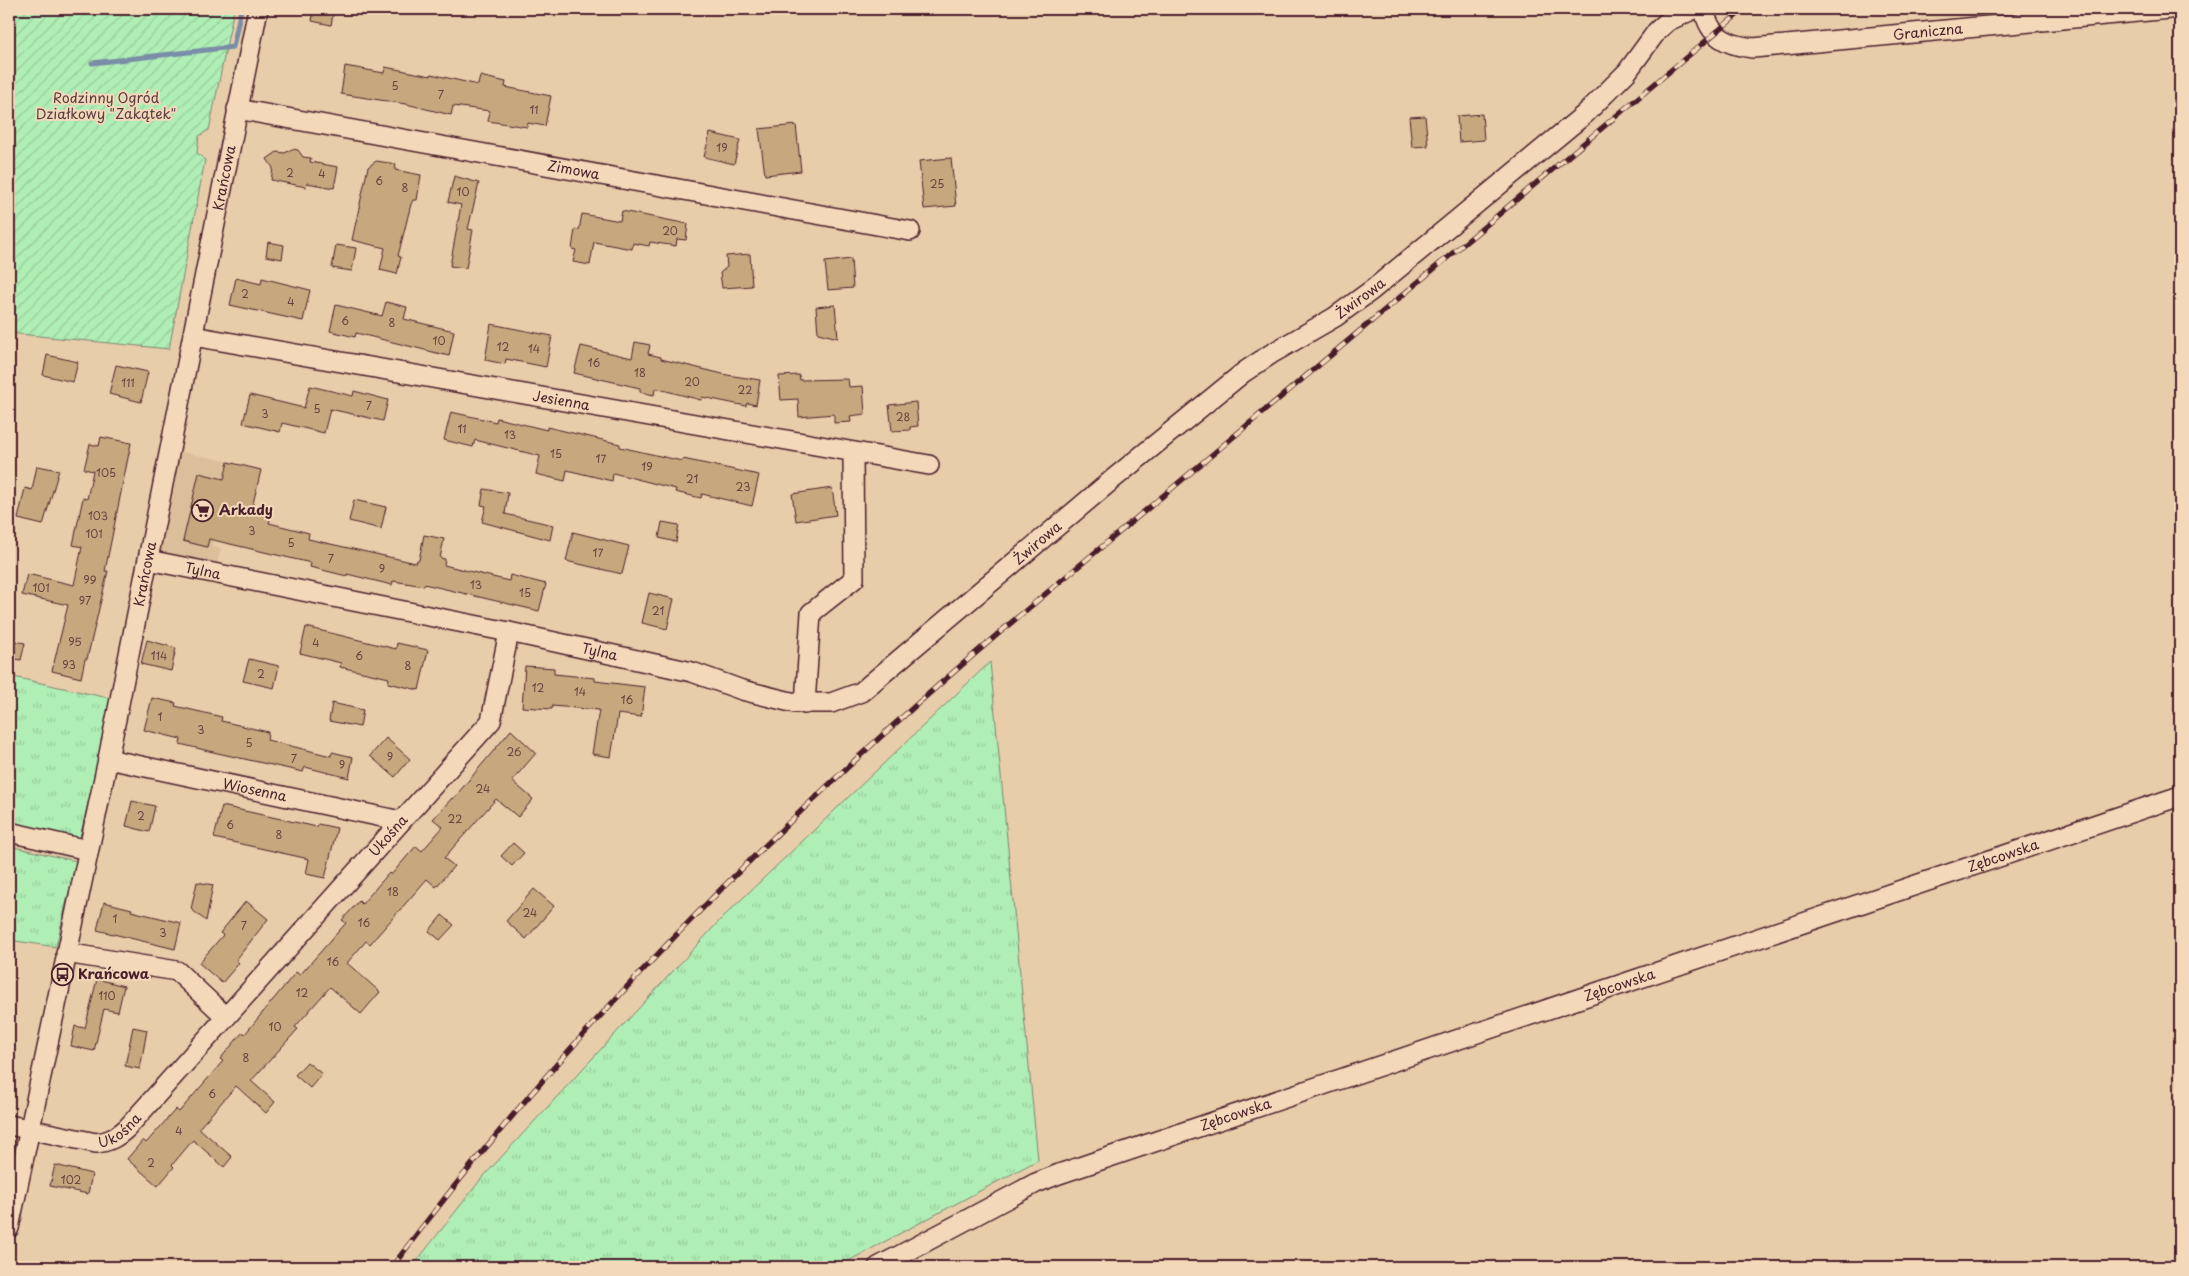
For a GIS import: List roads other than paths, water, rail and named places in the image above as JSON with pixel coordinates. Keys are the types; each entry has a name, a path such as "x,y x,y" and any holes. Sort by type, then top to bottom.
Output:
{"street":[{"name":"Krańcowa","path":"9,1228 108,759 258,9"},
{"name":"Żwirowa","path":"1008,570 1244,372 1335,317 1372,290 1585,114 1627,72 1657,31 1668,21 1694,9"},
{"name":"Graniczna","path":"1704,9 1709,24 1725,42 1753,48 2170,9"},
{"name":"Zimowa","path":"237,109 910,231"},
{"name":"Jesienna","path":"193,336 929,465"},
{"path":"804,704 810,612 854,579 853,452"},
{"name":"Tylna","path":"148,560 509,632 692,672 742,690 804,704 831,703 861,692 1008,570"},
{"name":"Ukośna","path":"9,1126 96,1142 107,1142 118,1136 491,721 509,632"},
{"name":"Wiosenna","path":"108,759 401,821"},
{"name":"Zębcowska","path":"878,1267 1036,1183 1059,1174 2180,796"},
{"path":"9,832 88,850"},
{"path":"66,953 177,971 226,1017"}],"waterway":[{"path":"92,63 233,47 241,9"}],"railway":[{"path":"392,1267 446,1197 561,1059 684,927 876,741 954,671 1744,9"}],"place":[{"name":"Arkady","path":"203,510"},
{"name":"Krańcowa","path":"62,974"}],"park label":[{"name":"Rodzinny Ogród Działkowy \"Zakątek\"","path":"106,106"}]}
